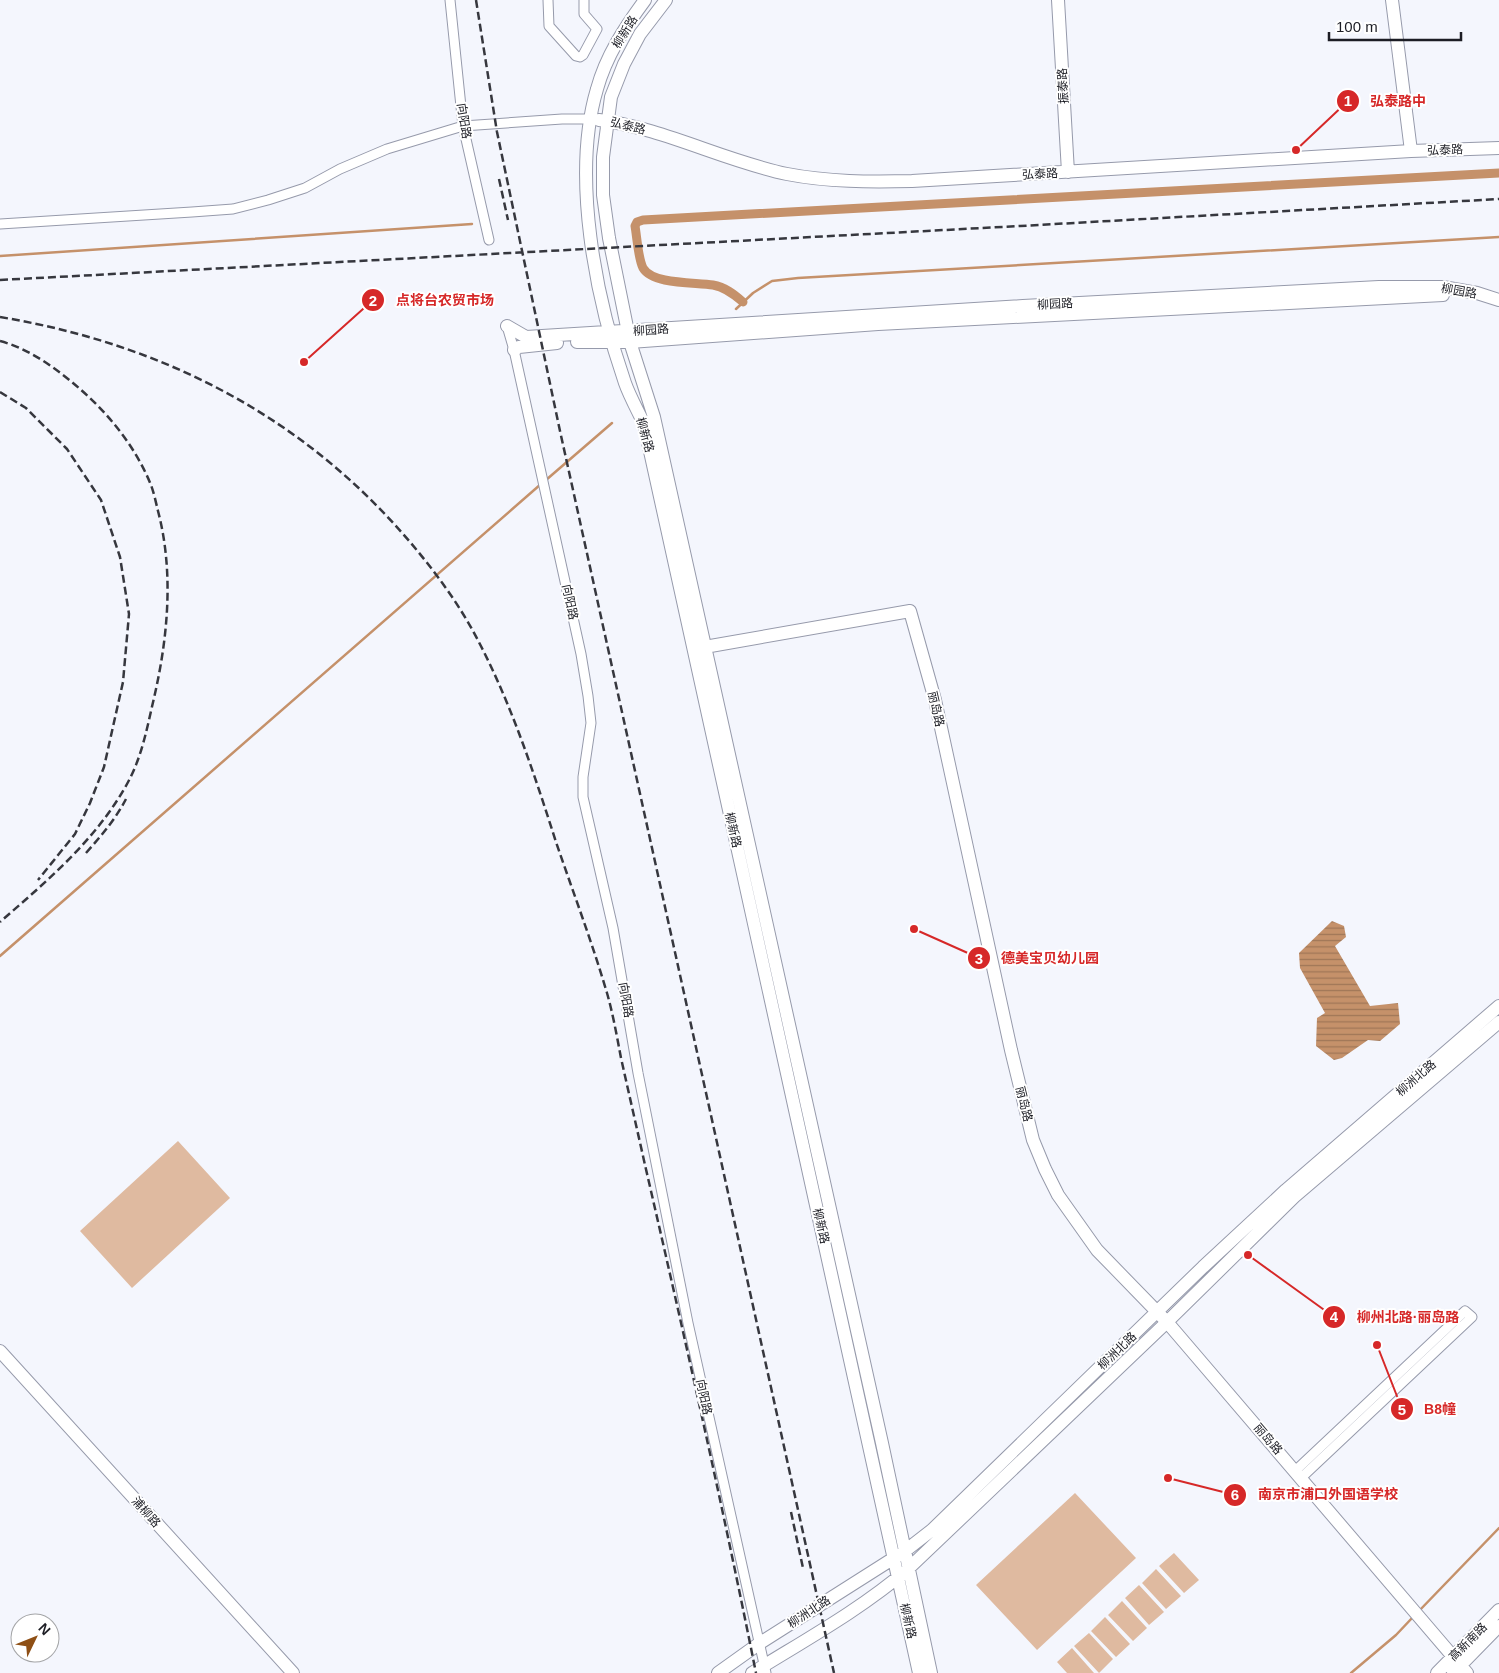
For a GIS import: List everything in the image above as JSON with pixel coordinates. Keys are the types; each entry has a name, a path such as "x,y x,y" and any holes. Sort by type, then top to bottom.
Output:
{"street":[{"name":"向阳路","path":"450,0 463,126 489,240"},
{"path":"548,0 549,26 576,56 580,57 583,55 597,29 584,14 584,0"},
{"name":"柳新路","path":"645,0 616,44 605,65 589,119 586,166 587,213 599,286 611,337 626,385 644,424 699,648 900,1554 908,1569 931,1673"},
{"name":"柳新路","path":"666,0 640,34 624,64 611,98 603,157 604,195 609,238 629,337 654,417 699,648"},
{"name":"振泰路","path":"1058,0 1068,172"},
{"path":"1392,0 1411,151"},
{"path":"0,224 233,209 304,188 340,169 387,149 463,126 589,119"},
{"name":"弘泰路","path":"589,119 629,125 786,174 831,181 912,181 1411,151 1499,148"},
{"name":"柳园路","path":"629,337 1033,306 1379,287 1443,287 1477,293 1499,300"},
{"name":"柳园路","path":"629,337 1432,295 1468,298 1499,308"},
{"name":"向阳路","path":"508,326 547,496 581,654 588,696 591,723 583,777 584,797 613,928 644,1100 686,1313 765,1669"},
{"path":"508,326 526,337 629,337"},
{"path":"514,350 519,347 579,342 611,337"},
{"name":"丽岛路","path":"699,648 910,611 935,700 1010,1050 1033,1140 1044,1169 1058,1195 1102,1254 1167,1322 1408,1602 1458,1667"},
{"name":"柳洲北路","path":"718,1673 760,1643 900,1554 932,1530 1286,1190 1499,1006"},
{"name":"柳洲北路","path":"752,1673 765,1669 843,1618 898,1578 1167,1322 1294,1197 1499,1022"},
{"path":"1465,1310 1472,1318 1298,1474 1465,1310"},
{"name":"浦柳路","path":"0,1351 293,1673"},
{"name":"柳新路","path":"900,1554 898,1578 919,1673"},
{"name":"高新南路","path":"1458,1667 1499,1610"},
{"name":"高新南路","path":"1437,1673 1458,1667 1499,1626"}],"shaded area":[{"path":"1332,921 1344,926 1346,937 1335,946 1370,1006 1398,1003 1400,1024 1380,1041 1368,1040 1342,1058 1334,1060 1316,1046 1317,1018 1325,1013 1300,968 1299,953"},
{"path":"178,1141 230,1198 132,1288 80,1231"},
{"path":"1075,1493 1136,1558 1037,1650 976,1585"},
{"path":"1174,1553 1199,1580 1184,1593 1159,1566"},
{"path":"1156,1569 1181,1596 1166,1609 1142,1583"},
{"path":"1139,1585 1164,1612 1149,1625 1125,1598"},
{"path":"1122,1601 1147,1628 1133,1641 1108,1615"},
{"path":"1105,1617 1130,1644 1116,1657 1091,1631"},
{"path":"1089,1633 1113,1659 1099,1673 1074,1646"},
{"path":"1072,1648 1094,1673 1067,1673 1057,1662"}],"waterway":[{"path":"743,302 721,287 675,282 648,273 643,268 640,259 635,226 637,222 643,220 1499,173"},
{"path":"0,256 472,224"},
{"path":"736,309 753,293 772,281 798,278 1499,237"},
{"path":"546,480 612,423"},
{"path":"0,956 541,484"},
{"path":"1418,1612 1499,1528"},
{"path":"1351,1673 1396,1635 1413,1617"}],"railway":[{"path":"476,0 497,132 560,431 834,1673"},
{"path":"499,179 508,220"},
{"path":"0,280 1499,199"},
{"path":"0,317 60,329 117,346 173,367 226,392 276,423 324,457 368,497 427,563 452,596 473,631 498,682 519,734 607,993 730,1546 756,1673"},
{"path":"0,341 32,354 71,382 102,410 130,445 145,471 154,495 163,534 167,581 166,628 159,675 144,742 132,774 115,804 70,859 0,922"},
{"path":"0,392 26,408 67,449 101,500 120,557 129,614 123,682 104,767 75,834 38,880"},
{"path":"86,853 112,821 126,799"},
{"path":"791,1512 803,1568"}],"place":[{"name":"弘泰路中","path":"1296,150"},
{"name":"点将台农贸市场","path":"304,362"},
{"name":"德美宝贝幼儿园","path":"914,929"},
{"name":"柳州北路·丽岛路","path":"1248,1255"},
{"name":"B8幢","path":"1377,1345"},
{"name":"南京市浦口外国语学校","path":"1168,1478"}]}
